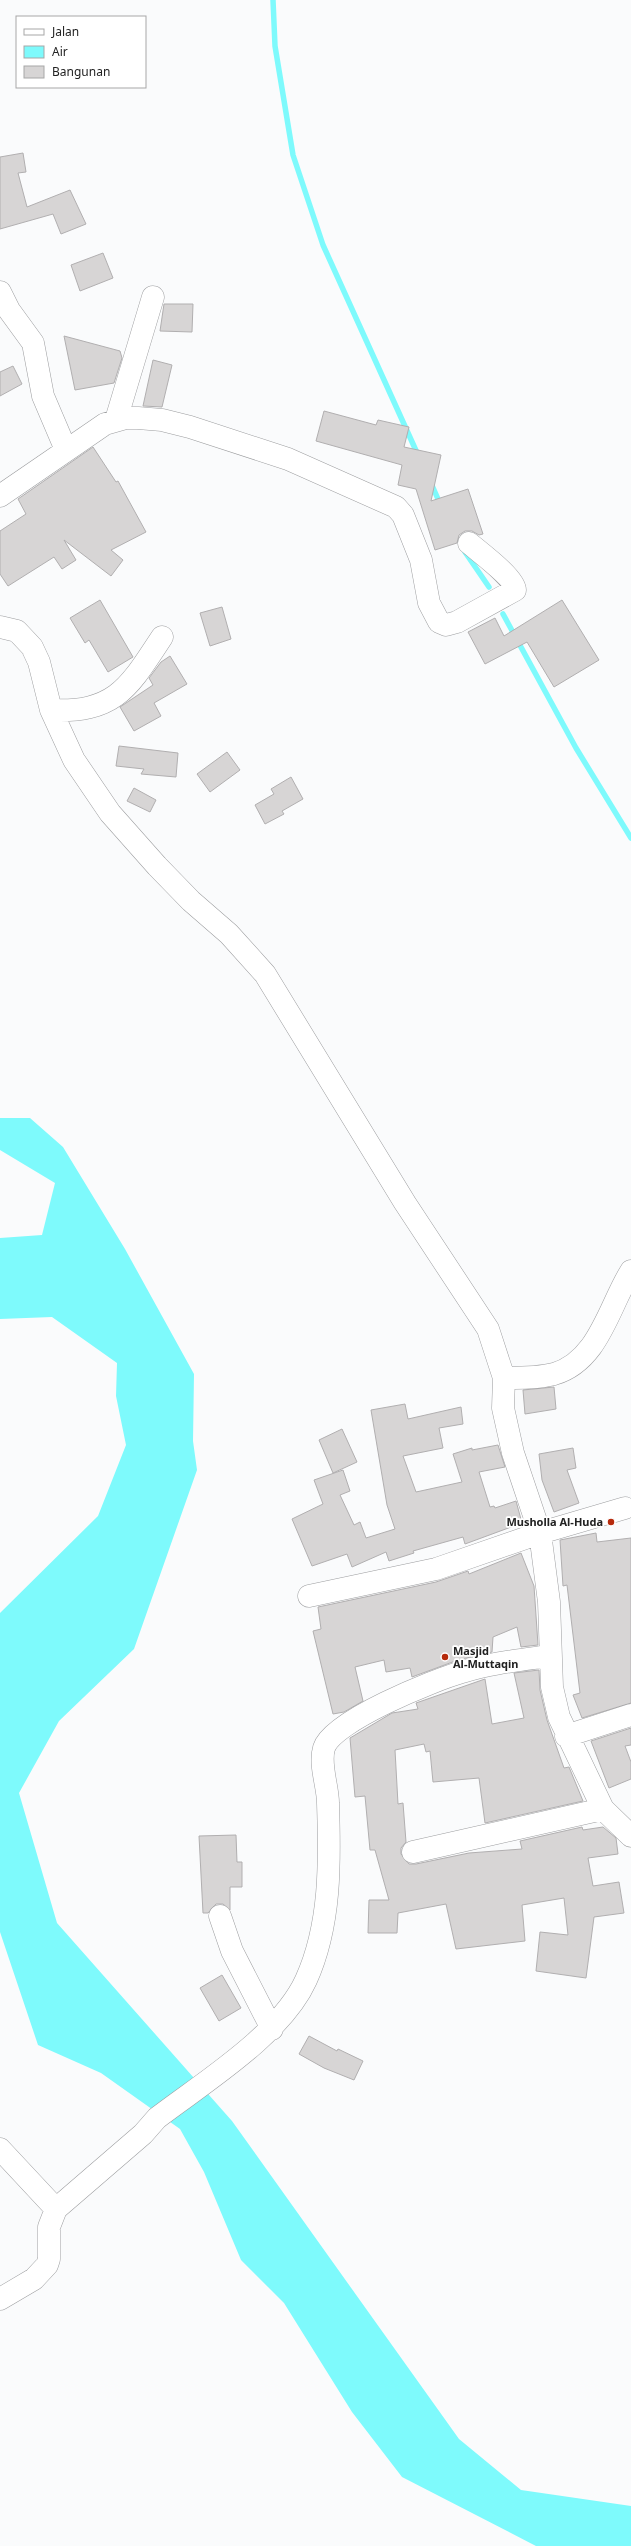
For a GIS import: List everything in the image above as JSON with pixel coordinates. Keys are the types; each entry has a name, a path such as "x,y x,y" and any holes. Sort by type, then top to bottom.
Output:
{"street":[{"path":"0,292 9,310 33,343 43,396 66,450"},
{"path":"116,420 153,297"},
{"path":"0,496 93,431 116,420 162,420 190,427 316,469 362,494 396,507 403,515 421,560 433,613 439,622 446,625 457,622 515,590 514,584 496,566 468,543"},
{"path":"0,627 17,631 29,642 39,662 51,710 74,760 110,813 157,866 191,901 229,934 265,974 405,1203 480,1314 495,1345 504,1378 503,1408 513,1453 540,1533 549,1602 552,1687 566,1736 603,1809 631,1836"},
{"path":"51,710 89,709 116,696 134,680 162,637"},
{"path":"504,1378 537,1377 555,1374 580,1359 591,1348 631,1271"},
{"path":"309,1596 436,1569 540,1533 625,1508"},
{"path":"0,2299 34,2278 47,2266 49,2260 49,2227 56,2209 143,2134 157,2118 272,2029 306,1982 317,1950 326,1912 328,1801 323,1757 326,1743 351,1723 416,1688 462,1672 500,1663 550,1656"},
{"path":"566,1736 631,1715"},
{"path":"413,1852 603,1809"},
{"path":"220,1916 232,1951 272,2029"},
{"path":"0,2149 56,2209"}],"water":[{"path":"0,1118 30,1118 63,1147 125,1249 194,1374 193,1441 197,1470 134,1649 59,1721 19,1793 57,1923 232,2121 459,2439 521,2490 631,2506 631,2546 536,2546 402,2477 352,2412 284,2303 241,2260 204,2172 180,2129 101,2073 38,2045 0,1932 0,1613 98,1516 126,1445 116,1396 117,1363 52,1317 0,1319 0,1238 42,1235 55,1183 0,1150"}],"building":[{"path":"23,153 26,172 18,173 27,207 70,190 86,224 61,234 53,214 0,229 0,157"},
{"path":"103,253 113,278 80,291 71,265"},
{"path":"164,304 193,304 192,332 160,331"},
{"path":"64,336 120,351 122,358 114,383 75,390"},
{"path":"153,360 172,365 162,407 143,406"},
{"path":"13,366 22,384 0,396 0,372"},
{"path":"324,411 376,425 378,420 409,427 404,447 441,455 431,501 468,489 483,534 479,535 472,531 465,531 459,535 457,543 435,550 416,489 398,485 402,465 316,441"},
{"path":"93,447 116,482 118,481 146,532 111,550 123,560 111,576 64,540 76,560 62,569 54,557 8,586 0,574 0,531 26,514 18,499"},
{"path":"100,600 133,657 108,672 89,640 85,643 70,618"},
{"path":"562,600 599,660 554,687 527,642 485,664 468,632 495,618 504,636"},
{"path":"222,607 231,639 210,646 200,613"},
{"path":"170,656 187,684 154,703 161,716 134,731 120,707 153,685 149,678 161,662"},
{"path":"119,746 178,753 176,777 141,774 144,769 116,766"},
{"path":"227,752 240,770 210,792 197,774"},
{"path":"291,777 303,799 282,811 284,814 265,824 255,805 274,794 271,789"},
{"path":"134,788 156,800 150,812 127,801"},
{"path":"554,1387 556,1409 525,1414 523,1390"},
{"path":"405,1404 408,1419 461,1407 463,1424 439,1428 443,1448 403,1456 416,1492 462,1482 453,1454 472,1448 472,1450 498,1445 505,1467 479,1472 490,1507 494,1506 495,1508 516,1501 522,1523 465,1544 463,1537 413,1551 414,1553 389,1561 386,1552 352,1567 347,1554 312,1566 292,1519 323,1504 314,1480 343,1470 350,1491 340,1495 354,1525 360,1522 366,1538 395,1529 387,1505 371,1410"},
{"path":"342,1429 357,1462 333,1473 319,1440"},
{"path":"573,1448 576,1468 567,1470 579,1503 554,1512 542,1480 539,1454"},
{"path":"596,1533 597,1542 631,1538 631,1703 582,1718 573,1695 580,1693 567,1585 563,1586 560,1540"},
{"path":"521,1553 534,1586 538,1645 521,1647 517,1627 493,1637 492,1652 458,1660 412,1677 410,1668 386,1672 384,1660 355,1667 363,1701 344,1712 333,1714 313,1631 321,1629 318,1607 436,1582 468,1571 469,1574"},
{"path":"539,1670 540,1690 547,1720 564,1768 569,1767 583,1801 485,1823 479,1778 433,1782 430,1751 426,1752 424,1744 395,1750 398,1804 403,1803 406,1842 401,1848 401,1854 409,1864 416,1864 469,1853 522,1849 520,1841 582,1827 583,1830 603,1827 616,1838 618,1854 588,1858 593,1886 619,1882 624,1913 594,1917 586,1978 536,1971 540,1932 568,1935 564,1898 522,1905 525,1941 456,1949 446,1904 398,1913 397,1933 368,1933 369,1900 389,1900 375,1850 370,1850 365,1796 355,1797 350,1738 392,1713 418,1709 416,1703 485,1679 492,1724 524,1718 514,1673"},
{"path":"631,1728 631,1745 625,1746 631,1762 631,1779 609,1788 591,1741"},
{"path":"236,1835 237,1862 242,1862 242,1887 230,1887 230,1910 223,1904 216,1904 208,1913 203,1913 199,1836"},
{"path":"222,1975 241,2008 219,2021 200,1988"},
{"path":"309,2036 337,2051 338,2049 363,2061 354,2080 324,2068 299,2054"}],"waterway":[{"path":"273,0 275,46 293,155 323,245 418,455"},
{"path":"431,483 441,506"},
{"path":"465,552 489,587"},
{"path":"503,614 576,748 631,838"}],"place":[{"name":"Musholla Al-Huda","path":"611,1522"},
{"name":"Masjid Al-Muttaqin","path":"445,1657"}]}
